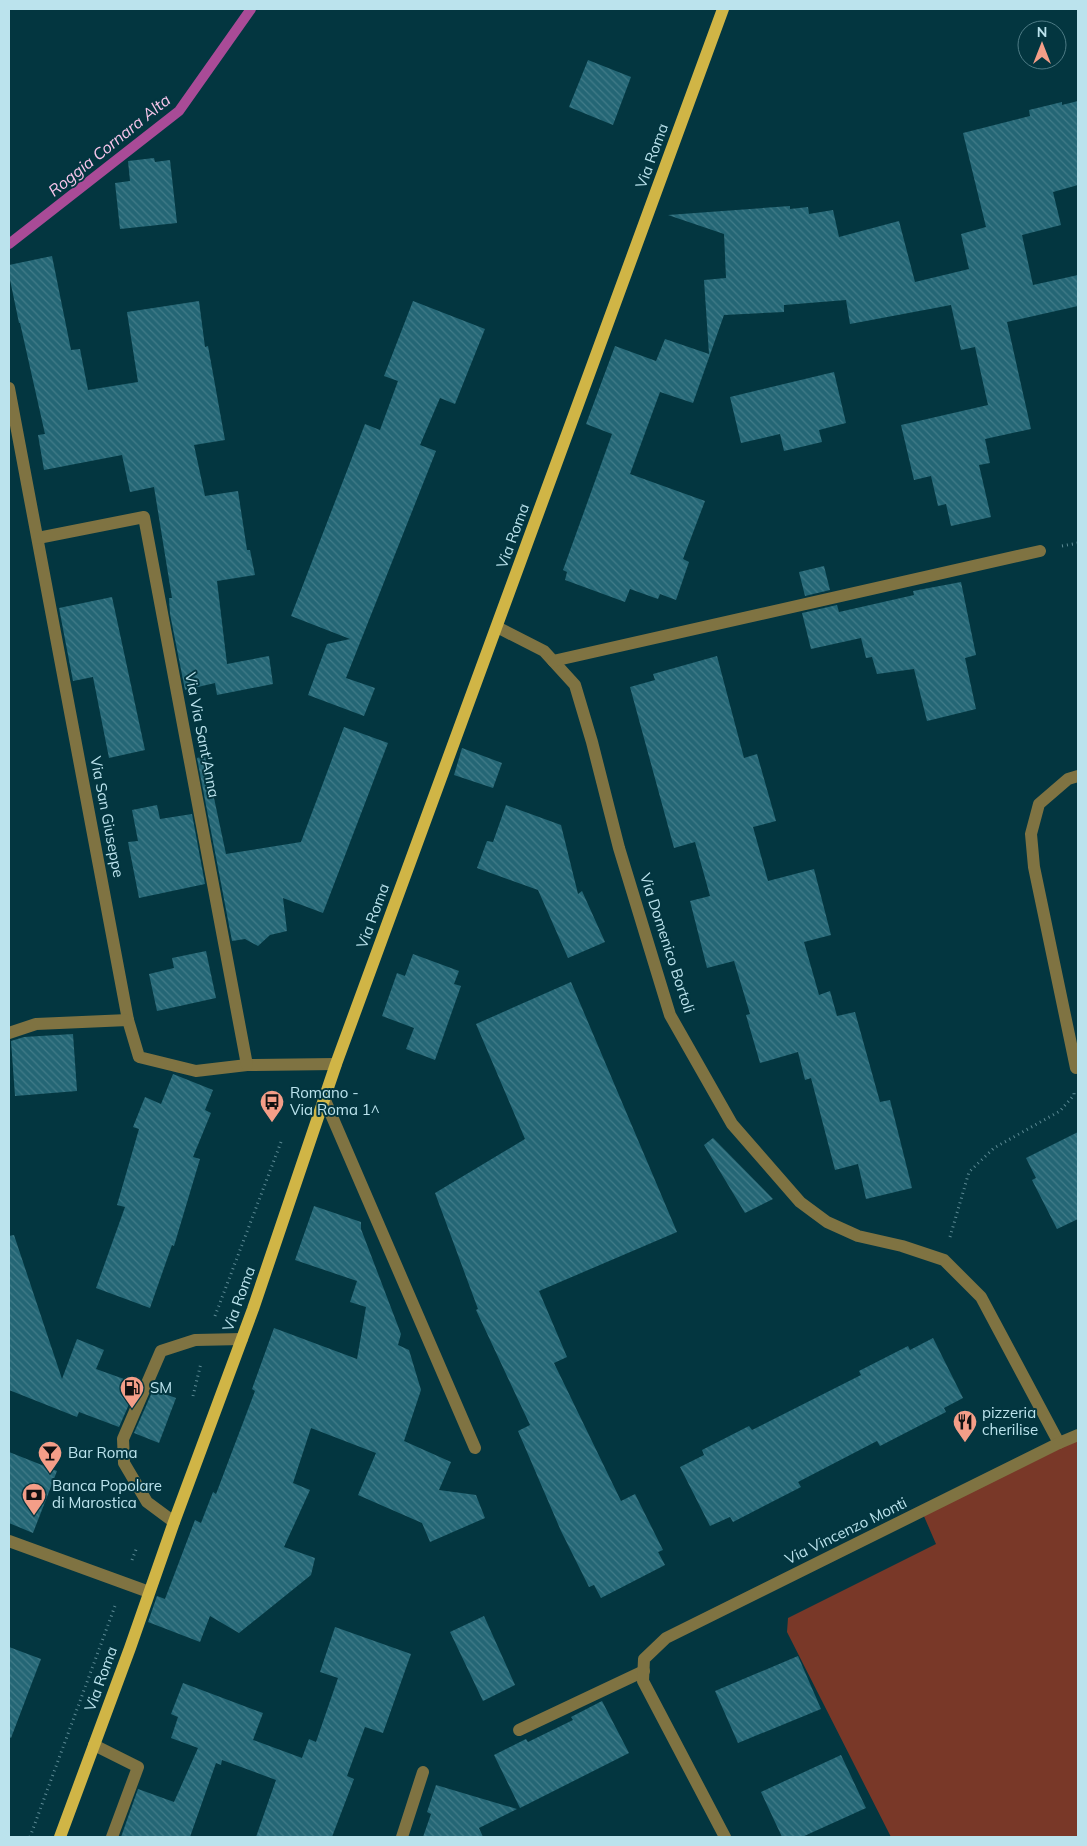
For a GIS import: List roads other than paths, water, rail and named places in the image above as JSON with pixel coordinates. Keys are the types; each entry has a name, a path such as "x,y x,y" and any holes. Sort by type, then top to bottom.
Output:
{"main road":[{"name":"Via Roma","path":"60,1837 242,1339 336,1064 723,9"}],"street":[{"name":"Via San Giuseppe","path":"9,388 128,1020 140,1057 196,1071 247,1065 336,1064"},
{"name":"Via Via Sant'Anna","path":"38,538 144,517 247,1065"},
{"path":"553,661 1040,551"},
{"name":"Via Domenico Bortoli","path":"497,627 544,651 574,685 592,742 619,848 670,1015 732,1124 800,1202 827,1222 858,1236 902,1246 944,1260 981,1297 1059,1443"},
{"path":"1076,1068 1034,867 1031,834 1039,804 1068,779 1078,776"},
{"path":"9,1033 36,1024 128,1020"},
{"path":"324,1098 475,1448"},
{"path":"174,1522 147,1502 124,1463 123,1439 161,1351 195,1340 242,1339"},
{"name":"Via Vincenzo Monti","path":"644,1671 644,1659 666,1638 1059,1443 1078,1436"},
{"path":"9,1541 149,1592"},
{"path":"519,1730 644,1671"},
{"path":"644,1671 643,1681 725,1837"},
{"path":"94,1745 138,1767 112,1837"},
{"path":"402,1837 423,1772"}],"waterway":[{"name":"Roggia Cornara Alta","path":"9,244 179,111 251,9"}],"place":[{"name":"Romano - Via Roma 1^","path":"272,1123"},
{"name":"SM","path":"132,1409"},
{"name":"pizzeria cherilise","path":"965,1443"},
{"name":"Bar Roma","path":"50,1474"},
{"name":"Banca Popolare di Marostica","path":"34,1516"}]}
